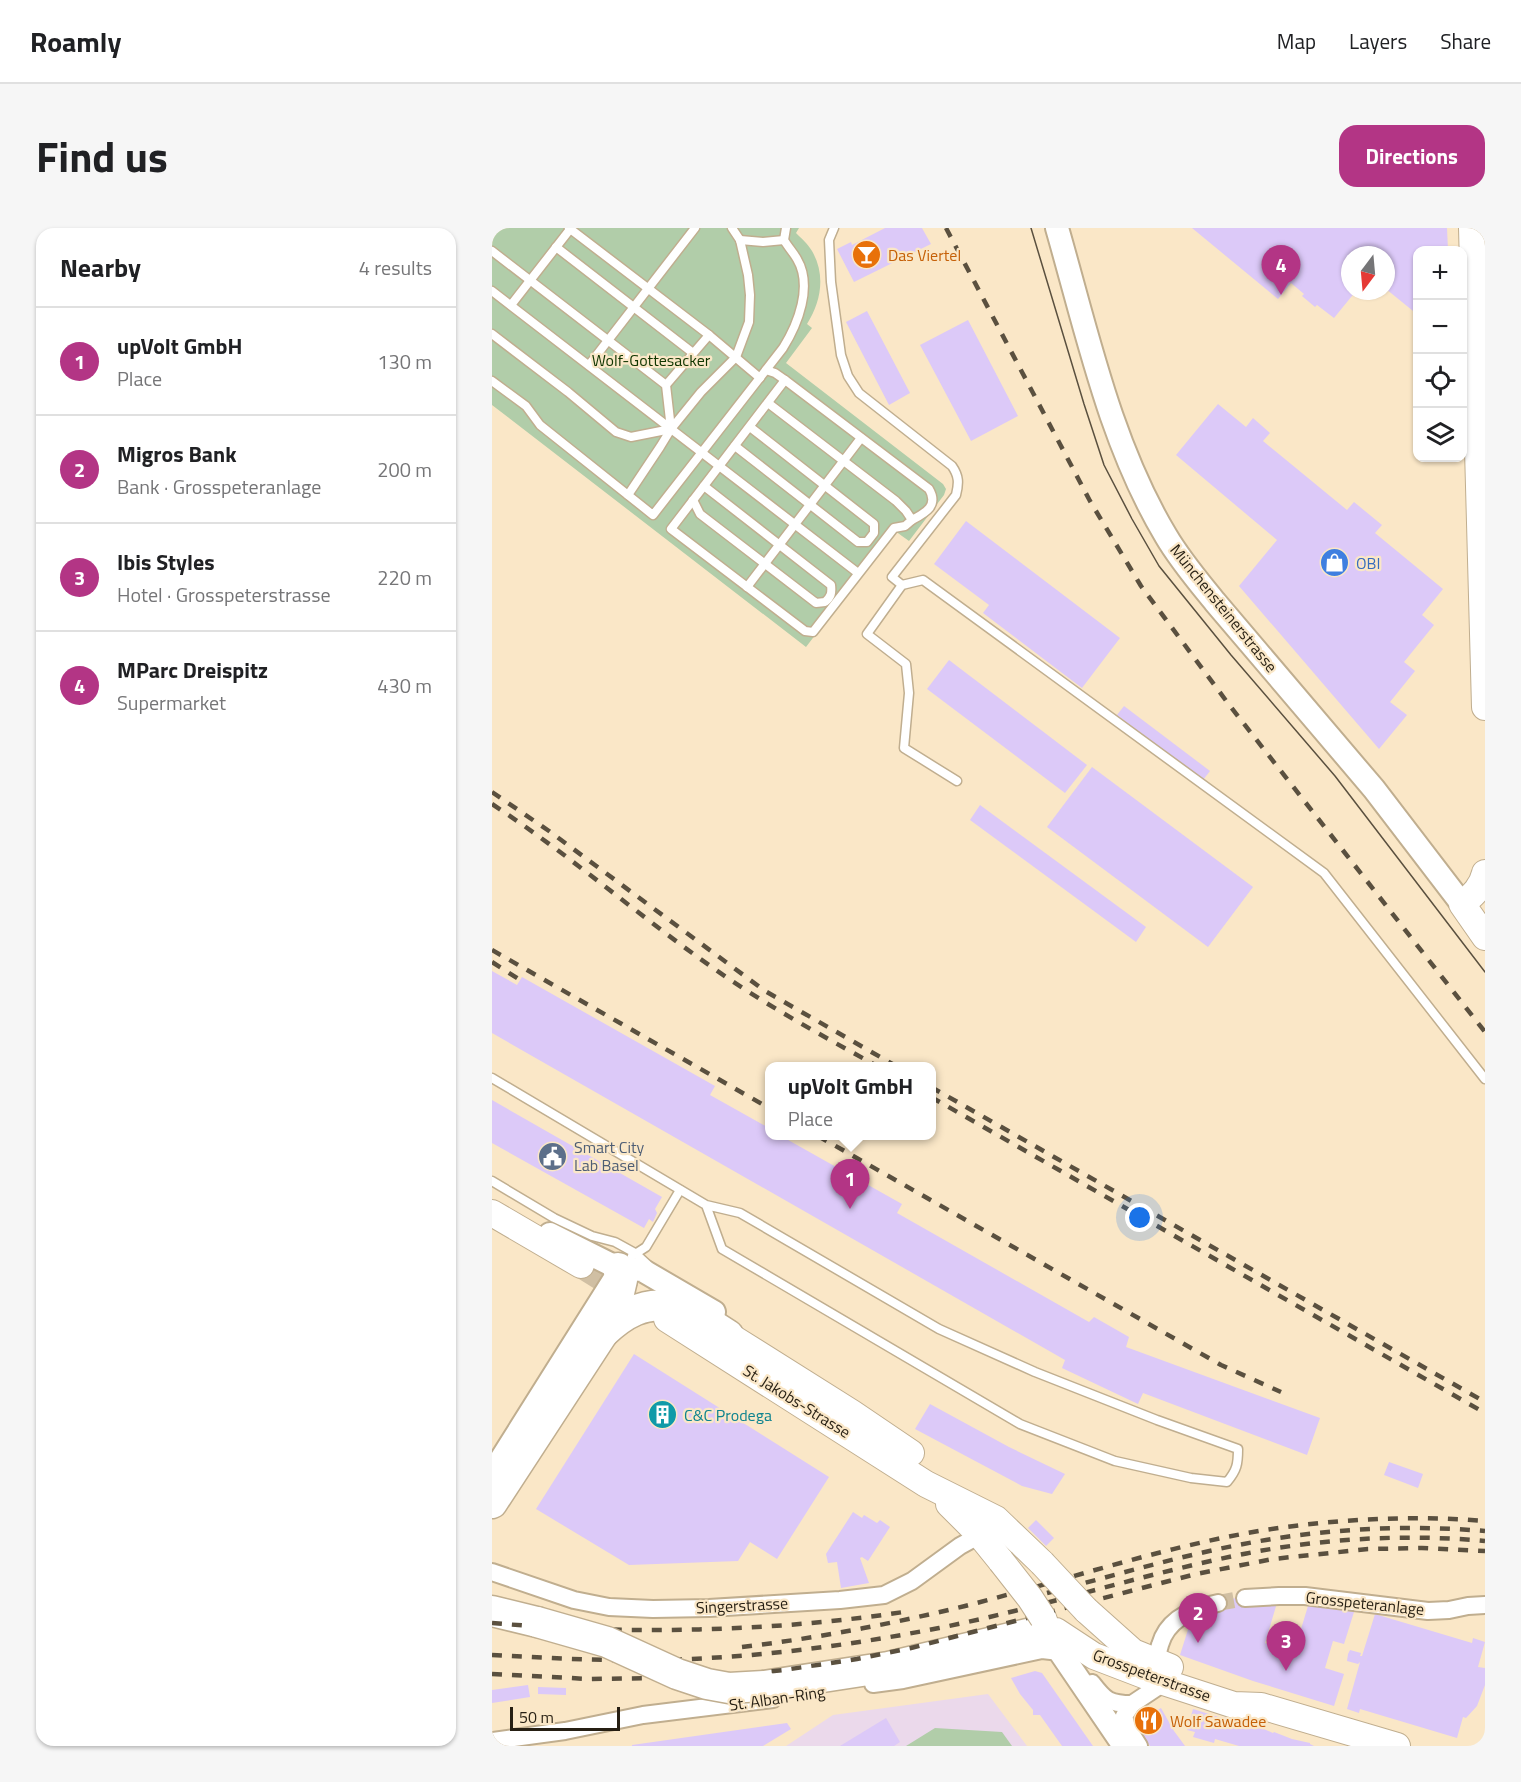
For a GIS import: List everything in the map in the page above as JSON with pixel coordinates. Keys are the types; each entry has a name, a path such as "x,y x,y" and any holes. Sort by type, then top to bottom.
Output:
{"highway":[{"path":"492,1503 603,1333 619,1293 627,1260"},
{"path":"603,1333 632,1311 647,1306 662,1305 695,1314 717,1327"},
{"path":"492,1611 556,1626 607,1642 694,1680 729,1688 764,1686 888,1667 953,1651 1023,1623 1051,1634"}],"main road":[{"name":"Münchensteinerstrasse","path":"1057,228 1117,431 1167,537 1215,602 1374,789 1485,937"},
{"path":"1472,228 1485,707"},
{"path":"1462,904 1480,887 1485,873"},
{"path":"492,1201 559,1239 627,1260 715,1313 717,1327 933,1468 988,1527"},
{"path":"492,1213 581,1265"},
{"name":"St. Jakobs-Strasse","path":"667,1319 882,1454 1042,1563"},
{"name":"St. Jakobs-Strasse","path":"988,1527 1001,1561 1125,1746"},
{"path":"1042,1563 1046,1579 1043,1597 1051,1634"},
{"name":"Grosspeterstrasse","path":"1042,1563 1151,1674"},
{"name":"Grosspeterstrasse","path":"1051,1634 1061,1617 1076,1618 1115,1651 1151,1674"},
{"name":"Grosspeterstrasse","path":"1051,1634 1056,1631 1094,1656 1151,1674 1238,1693 1261,1706 1397,1746"}],"street":[{"path":"492,1468 627,1260"},
{"name":"Singerstrasse","path":"492,1572 574,1600 609,1607 653,1609 840,1600 884,1595 912,1581 988,1527"},
{"name":"Grosspeteranlage","path":"1245,1598 1305,1596 1428,1611 1485,1605"},
{"path":"1139,1746 1126,1727 1124,1716 1151,1674 1164,1633 1176,1619 1199,1608 1218,1604"},
{"name":"St. Jakobs-Strasse","path":"1051,1634 1103,1697 1112,1703 1132,1704"},
{"name":"St. Alban-Ring","path":"492,1741 565,1731 643,1715 903,1680 1042,1650 1051,1634"}],"lane":[{"path":"511,305 570,228 709,335 760,378"},
{"path":"589,365 695,228"},
{"path":"628,495 671,429 701,392 736,357 748,322 749,302 748,275 740,240 732,228"},
{"path":"492,381 525,406 540,425 654,515 791,336 804,289 798,259 784,240 786,228"},
{"path":"834,228 829,240 831,282 841,356 848,376 859,393 952,466 958,475 959,485 956,495 892,577 902,585"},
{"path":"740,240 763,242 784,240"},
{"path":"556,247 693,353"},
{"path":"492,251 666,385 671,429"},
{"path":"492,291 858,573"},
{"path":"492,334 622,436 631,437 671,429"},
{"path":"666,385 709,335"},
{"path":"766,370 785,380 929,489 932,494 932,505 926,513 905,526 894,528 813,632 805,632 671,529 785,380"},
{"path":"768,403 896,501 912,520"},
{"path":"735,446 858,542 867,542 874,533 874,524 750,427"},
{"path":"747,587 861,438"},
{"path":"693,500 700,514 816,603 829,599 831,585 704,486"},
{"path":"957,782 904,748 909,706 906,664 867,634 902,585 923,580 1324,873 1485,1079"},
{"path":"492,1078 706,1205 741,1214 939,1329 1035,1372 1238,1449 1238,1464 1234,1474 1227,1482 1191,1478 1115,1461 1020,1424 722,1249 706,1205"},
{"path":"492,1181 554,1218 592,1236 615,1242 627,1260 646,1247 680,1190"}],"shaded area":[{"path":"988,1694 1027,1746 786,1746 833,1715"}],"green space":[{"name":"Wolf-Gottesacker","path":"492,228 799,228 796,233 809,246 816,260 820,288 816,307 807,324 812,328 786,363 943,484 946,489 944,495 909,541 895,531 806,647 492,405"},
{"path":"935,1728 1002,1732 1012,1746 906,1746"}],"building":[{"path":"885,228 922,228 931,244 854,282 837,249 851,242 852,245"},
{"path":"1192,228 1447,228 1448,246 1413,246 1413,311 1395,296 1395,246 1341,246 1341,300 1349,300 1334,318 1317,305 1315,307 1291,283 1278,299"},
{"path":"867,311 910,393 889,405 846,322"},
{"path":"968,320 1018,416 971,441 920,345"},
{"name":"OBI","path":"1218,404 1246,427 1253,418 1270,433 1263,441 1347,510 1354,502 1382,525 1375,533 1443,589 1422,615 1434,625 1404,662 1415,671 1390,702 1407,715 1379,749 1239,586 1277,540 1176,455"},
{"path":"966,521 1120,638 1082,688 983,613 989,605 934,564"},
{"path":"949,660 1087,765 1065,793 927,689"},
{"path":"1124,706 1210,771 1203,780 1117,715"},
{"path":"1092,767 1253,887 1208,947 1047,827"},
{"path":"980,805 1146,927 1136,942 970,820"},
{"path":"492,971 517,985 522,977 715,1086 710,1095 765,1126 765,1140 788,1140 902,1204 897,1213 1089,1322 1094,1317 1129,1337 1126,1347 1320,1418 1307,1455 1143,1393 1138,1404 1062,1368 1065,1360 492,1033"},
{"path":"492,1100 662,1197 655,1209 657,1213 653,1222 649,1219 644,1228 492,1143"},
{"name":"C&C Prodega","path":"634,1354 829,1477 777,1559 750,1542 738,1561 629,1565 536,1509"},
{"path":"930,1404 1009,1447 1065,1474 1052,1494 1022,1486 915,1429"},
{"path":"1389,1462 1423,1474 1418,1488 1384,1475"},
{"path":"853,1512 862,1518 864,1515 877,1523 880,1520 890,1527 868,1561 860,1558 869,1583 841,1588 837,1562 828,1563 826,1554"},
{"path":"1036,1520 1054,1538 1046,1546 1028,1528"},
{"path":"1221,1597 1277,1603 1265,1643 1294,1652 1308,1606 1354,1612 1344,1644 1333,1641 1325,1668 1344,1674 1334,1706 1180,1655 1191,1620 1215,1615"},
{"path":"1375,1614 1472,1643 1473,1638 1485,1642 1478,1667 1485,1668 1485,1685 1477,1706 1466,1718 1463,1717 1457,1738 1360,1709 1359,1713 1347,1709 1360,1662 1358,1664 1347,1661 1348,1654 1350,1650 1361,1653 1360,1656 1362,1656"},
{"path":"1035,1671 1042,1673 1093,1746 1062,1746 1040,1715 1033,1715 1033,1710 1011,1678"},
{"path":"528,1685 530,1697 492,1703 492,1690"},
{"path":"538,1687 566,1688 566,1695 538,1694"},
{"path":"1161,1708 1185,1746 1150,1746 1137,1728 1136,1723"},
{"path":"1193,1709 1259,1727 1314,1746 1239,1746 1215,1739 1214,1743 1193,1737 1195,1732 1187,1730"},
{"path":"886,1718 900,1742 894,1746 840,1746"},
{"path":"787,1723 791,1729 763,1746 632,1746 632,1745"}],"tunnel":[{"path":"581,1265 631,1296"},
{"path":"1218,1603 1245,1598"}],"tram line":[{"path":"1031,228 1104,465 1159,566 1231,655 1335,776 1485,972"}],"railway":[{"path":"946,228 1090,501 1141,586 1230,706 1485,1032"},
{"path":"492,792 549,831 765,991 889,1062"},
{"path":"492,804 735,983 870,1062"},
{"path":"492,950 765,1106"},
{"path":"492,962 520,980"},
{"path":"936,1090 1485,1402"},
{"path":"936,1100 1485,1413"},
{"path":"825,1140 1221,1365 1281,1392"},
{"path":"742,1647 826,1635 937,1613 1185,1546 1259,1531 1372,1519 1429,1518 1485,1521"},
{"path":"1047,1593 1211,1551 1293,1536 1375,1529 1430,1528 1485,1531"},
{"path":"492,1655 596,1660 659,1660 729,1657 800,1650 979,1620 1175,1569 1283,1547 1311,1543 1398,1538 1485,1541"},
{"path":"492,1674 589,1679 727,1676 784,1670 911,1648 1196,1574 1273,1559 1368,1549 1422,1548 1485,1551"},
{"path":"492,1623 596,1629 701,1629 807,1623 910,1611"}],"place":[{"name":"Das Viertel","path":"867,255"},
{"name":"MParc Dreispitz","path":"1281,295"},
{"name":"OBI","path":"1335,563"},
{"name":"Smart City Lab Basel","path":"553,1156"},
{"name":"upVolt GmbH","path":"850,1209"},
{"name":"C&C Prodega","path":"663,1415"},
{"name":"Migros Bank","path":"1198,1643"},
{"name":"Ibis Styles","path":"1286,1671"},
{"name":"Wolf Sawadee","path":"1149,1721"}]}
